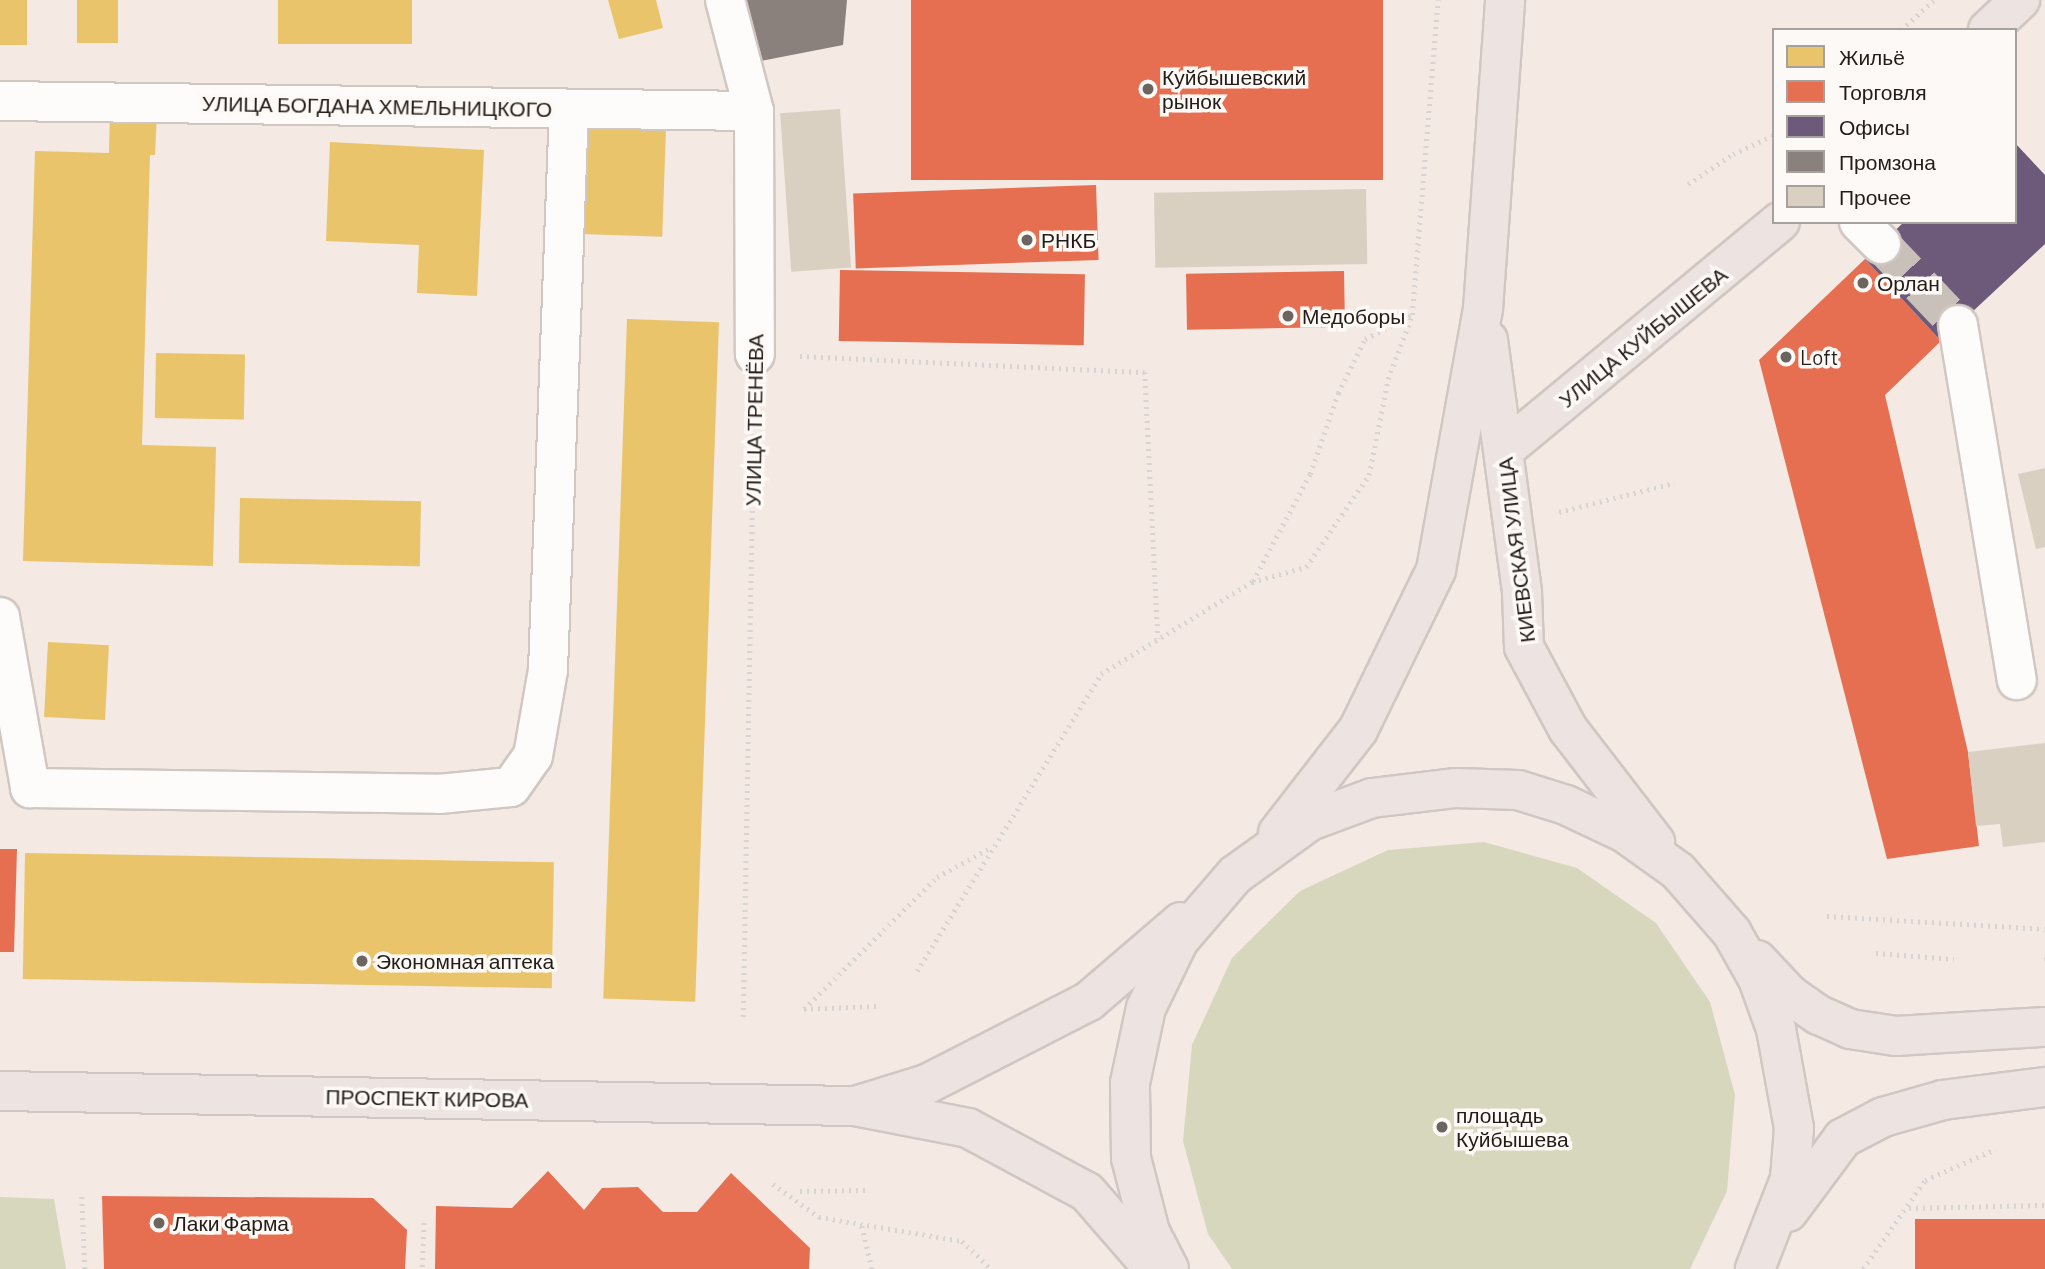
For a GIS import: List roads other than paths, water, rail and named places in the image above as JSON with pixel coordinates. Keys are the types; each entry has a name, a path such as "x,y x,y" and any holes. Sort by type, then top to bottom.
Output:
{"main road":[{"name":"КИЕВСКАЯ УЛИЦА","path":"1264,851 1358,730 1436,570 1483,309 1505,0"},
{"path":"1990,28 2020,0"},
{"name":"УЛИЦА КУЙБЫШЕВА","path":"1504,450 1778,224"},
{"name":"КИЕВСКАЯ УЛИЦА","path":"1483,309 1522,593 1524,647 1568,729 1678,871"},
{"path":"855,1106 927,1084 1089,1001 1264,851 1310,821 1372,798 1456,788 1518,790 1625,833 1678,871 1790,995 1819,1015 1850,1029 1896,1037 2045,1027"},
{"path":"1169,1269 1150,1232 1131,1158 1130,1083 1146,1008 1179,940 1235,875"},
{"path":"1732,933 1758,979 1776,1029 1794,1128 1790,1179 1756,1269"},
{"path":"1756,1269 1802,1188 1843,1138 1884,1117 1943,1100 2045,1087"},
{"name":"ПРОСПЕКТ КИРОВА","path":"0,1091 855,1106"},
{"path":"855,1106 968,1128 1087,1192 1154,1269"}],"street":[{"name":"УЛИЦА ТРЕНЁВА","path":"725,0 754,111 755,354"},
{"name":"УЛИЦА БОГДАНА ХМЕЛЬНИЦКОГО","path":"0,101 754,111"},
{"path":"0,617 30,788 439,794 511,787 533,756 548,670 569,109"},
{"path":"1958,325 2017,680"}],"tunnel":[{"path":"1881,244 1958,325"}],"place":[{"name":"Куйбышевский рынок","path":"1148,89"},
{"name":"РНКБ","path":"1027,240"},
{"name":"Орлан","path":"1863,283"},
{"name":"Медоборы","path":"1288,316"},
{"name":"Loft","path":"1786,357"},
{"name":"Экономная аптека","path":"362,961"},
{"name":"площадь Куйбышева","path":"1442,1127"},
{"name":"Лаки Фарма","path":"159,1223"}]}
